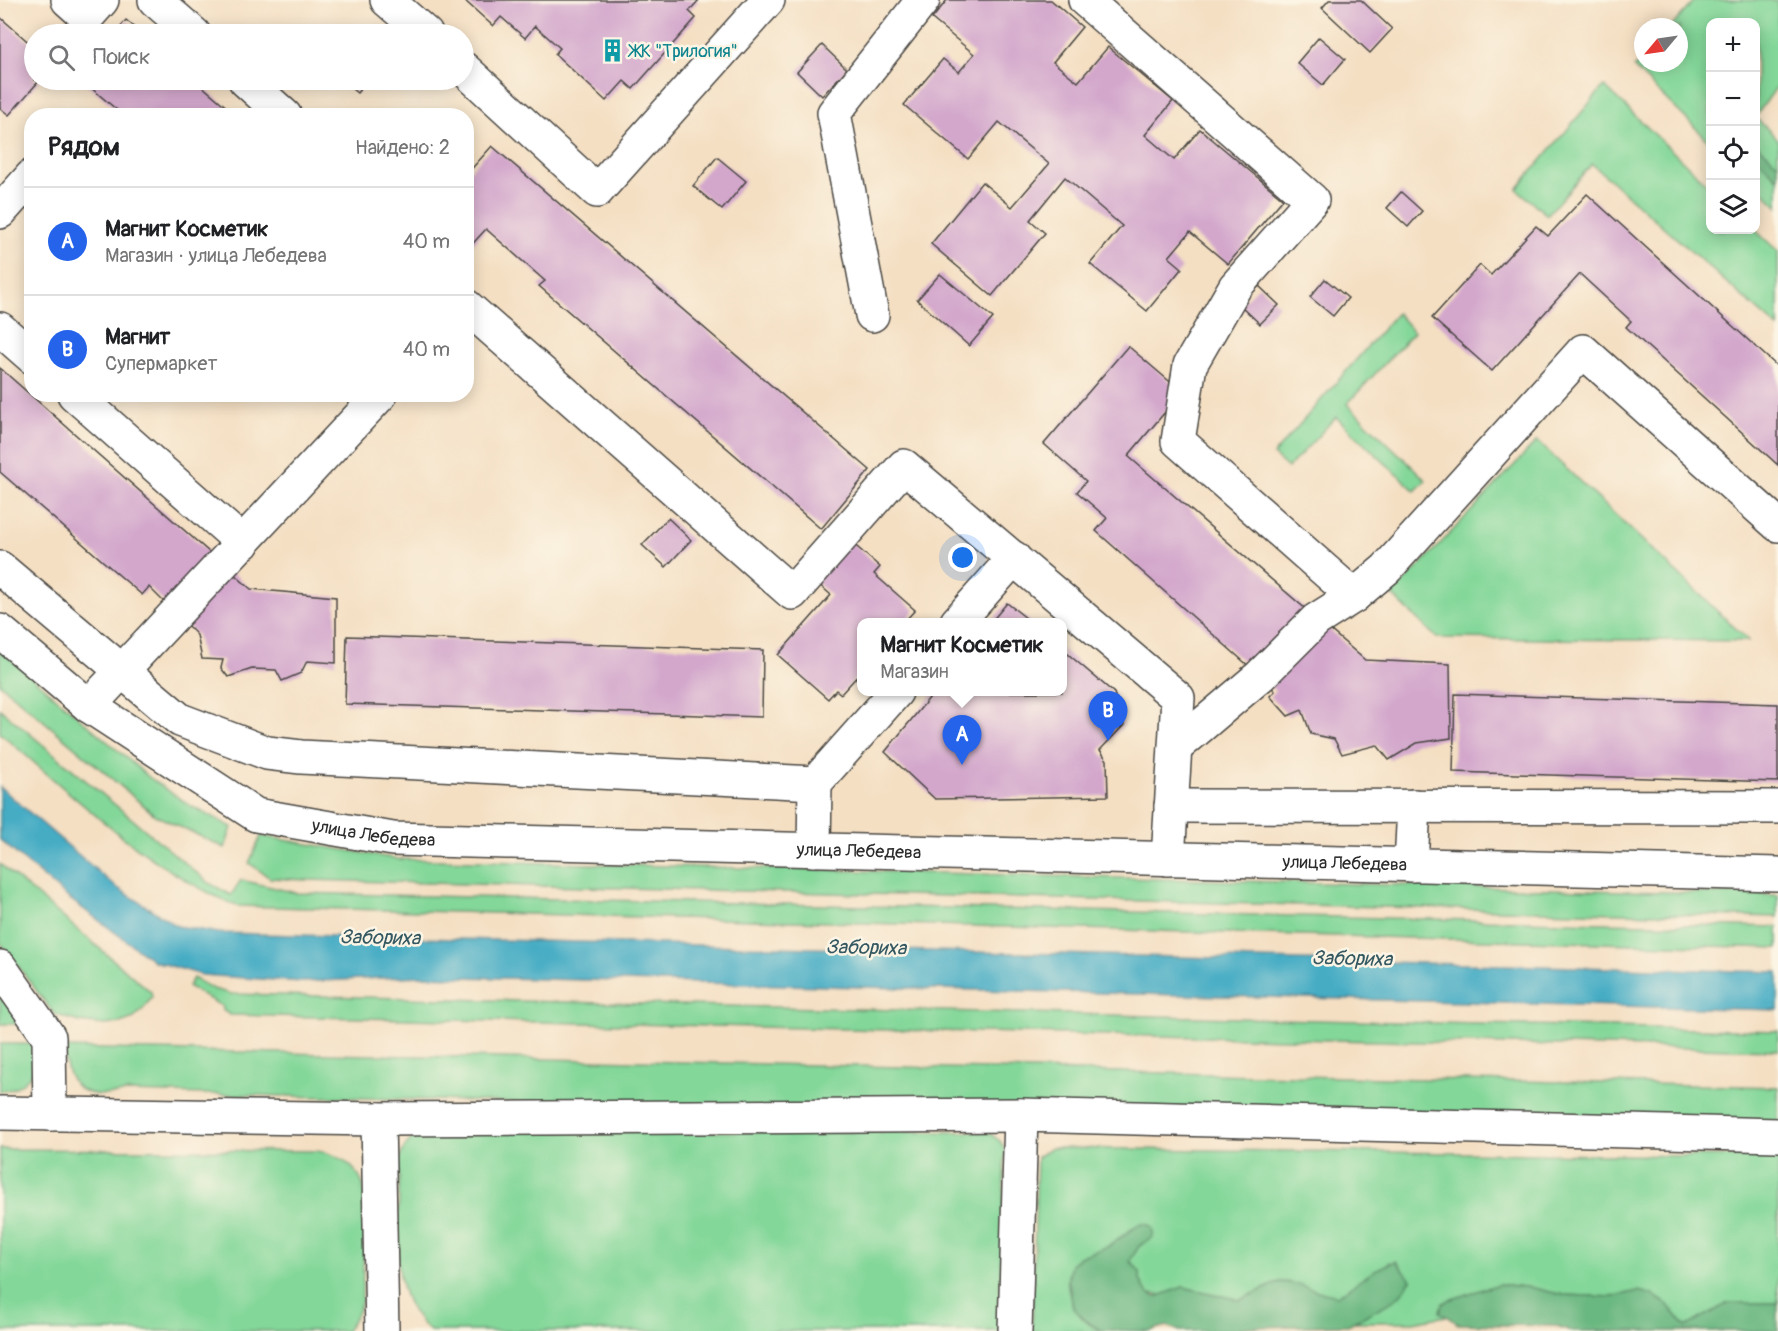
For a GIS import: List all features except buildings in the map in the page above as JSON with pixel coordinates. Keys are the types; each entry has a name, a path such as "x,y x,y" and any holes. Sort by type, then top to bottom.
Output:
{"street":[{"path":"68,0 87,17 102,0"},
{"path":"155,0 183,24"},
{"path":"387,0 415,24"},
{"path":"474,78 597,191 768,0"},
{"path":"872,315 834,113 923,0"},
{"path":"1084,0 1312,200 1235,287 1190,365 1178,441 1354,596"},
{"path":"256,90 276,108"},
{"path":"2,205 24,184"},
{"path":"474,313 792,593 904,466 1178,698 1168,859"},
{"path":"0,329 24,350"},
{"path":"1175,748 1260,676 1316,620 1354,596 1386,569 1583,351 1778,525"},
{"path":"83,402 243,543"},
{"path":"89,706 243,543 366,402"},
{"path":"961,618 1014,558"},
{"path":"0,568 180,720 267,753 301,757 815,783"},
{"name":"улица Лебедева","path":"0,631 89,706 256,815 393,839 1778,874"},
{"path":"814,850 815,783 892,696"},
{"path":"1171,806 1778,807"},
{"path":"1412,865 1414,806"},
{"path":"0,967 49,1037 51,1114"},
{"path":"0,1113 378,1119 1021,1115 1778,1135"},
{"path":"1015,1331 1021,1115"},
{"path":"378,1119 382,1331"}],"green space":[{"path":"1695,0 1778,0 1778,85 1760,110 1760,18 1706,18 1706,138 1638,72 1688,72 1688,18 1679,18"},
{"path":"1604,86 1706,183 1706,234 1759,234 1778,251 1778,328 1592,164 1547,215 1517,189"},
{"path":"1760,122 1778,139 1778,207 1760,189"},
{"path":"1760,147 1778,164 1778,179 1760,161"},
{"path":"1397,313 1414,332 1347,404 1426,480 1415,491 1336,417 1288,468 1273,455"},
{"path":"1537,441 1749,641 1437,638 1392,595"},
{"path":"0,650 150,778 191,806 232,827 225,848 155,815 0,684"},
{"path":"0,709 209,883 231,895 241,880 297,893 1778,927 1778,948 237,906 172,872 112,829 0,733"},
{"path":"261,836 398,859 1778,895 1778,917 306,880 270,878 249,863"},
{"path":"0,864 151,992 152,997 134,1018 105,1025 79,1022 54,1014 0,942"},
{"path":"193,978 213,989 232,994 1778,1031 1778,1050 230,1015 222,1010 223,1007 188,986"},
{"path":"0,990 22,1024 0,1024"},
{"path":"0,1044 39,1044 40,1052 35,1069 30,1076 16,1087 0,1091"},
{"path":"64,1048 1778,1087 1778,1135 127,1092 101,1095 81,1090 74,1083 69,1075"},
{"path":"425,1131 988,1132 1000,1141 1005,1149 999,1331 430,1331 417,1318 408,1302 402,1285 398,1248 400,1156 409,1142"},
{"path":"1051,1148 1778,1157 1778,1303 1728,1303 1686,1327 1667,1304 1653,1295 1638,1291 1613,1297 1563,1295 1500,1284 1442,1304 1440,1312 1446,1316 1413,1322 1355,1322 1401,1294 1411,1280 1390,1262 1337,1296 1287,1282 1279,1282 1240,1300 1183,1287 1163,1295 1148,1294 1140,1280 1140,1272 1130,1260 1139,1246 1146,1242 1147,1224 1135,1227 1103,1249 1077,1259 1071,1266 1068,1286 1074,1306 1087,1323 1106,1331 1032,1331 1037,1157"},
{"path":"0,1149 318,1151 338,1157 350,1165 359,1176 364,1190 362,1300 357,1314 346,1331 4,1331 0,1325"},
{"path":"1140,1224 1147,1224 1153,1229 1153,1237 1139,1246 1130,1261 1140,1272 1140,1280 1148,1294 1156,1297 1183,1287 1240,1300 1279,1282 1294,1283 1337,1296 1377,1269 1396,1261 1411,1280 1393,1301 1348,1325 1249,1327 1224,1331 1180,1331 1167,1326 1149,1331 1101,1330 1088,1323 1073,1308 1068,1279 1071,1265 1082,1256 1109,1246"},
{"path":"1499,1284 1533,1288 1563,1295 1613,1297 1638,1291 1653,1295 1667,1304 1686,1327 1728,1303 1778,1303 1778,1331 1571,1331 1557,1326 1458,1324 1440,1312 1442,1304 1449,1300"}],"water":[{"path":"0,787 116,887 177,926 219,933 1778,972 1778,1010 421,976 303,982 202,975 154,961 67,897 0,840"}],"place":[{"name":"ЖК \"Трилогия\"","path":"612,51"},
{"name":"Магнит","path":"1108,741"},
{"name":"Магнит Косметик","path":"962,765"}],"water label":[{"name":"Забориха","path":"380,937"},
{"name":"Забориха","path":"866,947"},
{"name":"Забориха","path":"1352,958"}]}
